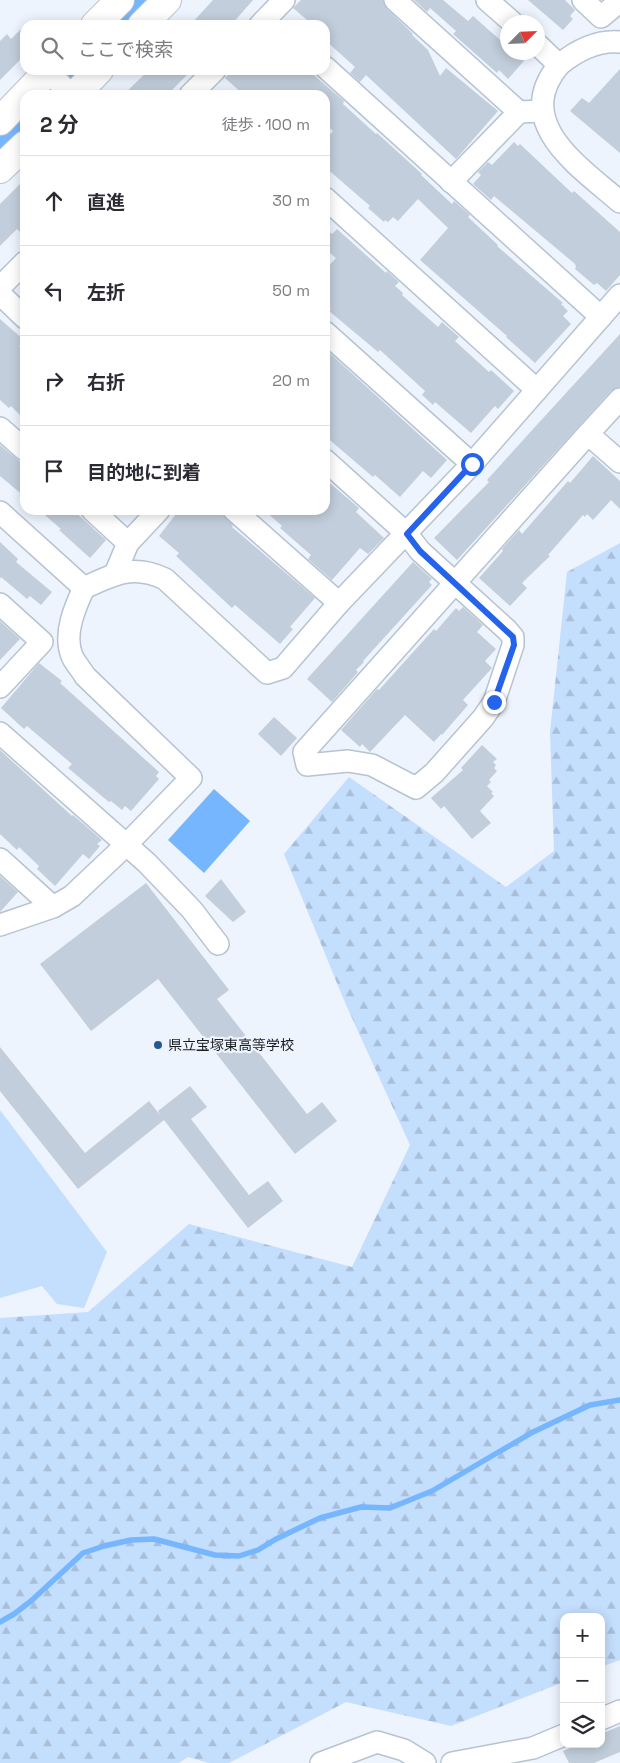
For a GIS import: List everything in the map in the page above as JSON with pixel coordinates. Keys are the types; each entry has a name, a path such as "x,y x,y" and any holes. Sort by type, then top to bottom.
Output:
{"street":[{"path":"99,20 120,0"},
{"path":"147,20 167,0"},
{"path":"270,20 284,0"},
{"path":"395,0 519,112"},
{"path":"487,0 504,15"},
{"path":"583,0 602,17 612,42 572,55 559,65 549,76 544,92 542,111 549,133 560,149 620,202"},
{"path":"602,17 620,1"},
{"path":"545,52 559,65"},
{"path":"330,72 601,317"},
{"path":"30,90 45,75"},
{"path":"53,75 69,90"},
{"path":"79,90 94,75"},
{"path":"201,90 212,75"},
{"path":"0,121 20,101"},
{"path":"450,182 519,112 542,111"},
{"path":"0,169 20,150"},
{"path":"330,203 537,390"},
{"path":"0,287 20,267"},
{"path":"0,294 20,313"},
{"path":"0,925 53,907 72,896 126,845 191,778 85,676 72,656 69,639 70,628 75,607 84,588 115,574 135,570 154,574 165,579 267,673 283,668 339,603 472,464 620,295"},
{"path":"330,336 472,464"},
{"path":"330,465 407,534 420,551 457,584 513,637 514,645 494,702 483,718 434,773 416,788 372,765 348,761 307,765 304,752 457,584 620,399"},
{"path":"0,428 20,446"},
{"path":"588,434 620,462"},
{"path":"0,512 84,588"},
{"path":"97,515 128,543"},
{"path":"115,574 128,543 154,515"},
{"path":"240,515 339,603"},
{"path":"0,604 42,642 0,687"},
{"path":"0,733 147,863 192,910 218,944"},
{"path":"0,859 53,907"},
{"path":"605,1717 620,1711"},
{"path":"452,1763 533,1748 560,1737"},
{"path":"324,1762 378,1742 404,1750 425,1763"}],"green space":[{"path":"620,543 620,1660 605,1666 605,1613 560,1613 560,1684 451,1726 346,1702 229,1763 209,1763 188,1757 179,1763 0,1763 0,1318 88,1312 189,1224 352,1267 410,1145 346,1005 284,854 349,777 506,887 554,851 550,732 567,572"},
{"path":"0,1110 107,1252 84,1308 57,1304 42,1286 0,1298"}],"water":[{"path":"214,789 250,821 204,873 168,840"}],"building":[{"path":"213,0 253,0 235,20 195,20"},
{"path":"301,0 383,0 387,9 428,50 440,76 446,68 498,111 456,159 366,75 360,82 350,73 355,67 330,44 330,20 307,20 293,8"},
{"path":"414,0 443,0 468,21 473,16 500,40 500,60 524,61 508,79 499,70 497,73 453,34 456,31 430,8 427,12"},
{"path":"528,0 565,0 575,10 570,16 573,19 563,30"},
{"path":"20,30 20,60 0,80 0,41 7,34 11,39"},
{"path":"620,69 620,153 570,111 582,98 589,103"},
{"path":"144,75 187,75 172,90 128,90"},
{"path":"228,75 314,75 344,101 343,104 422,174 452,204 454,201 470,215 468,217 497,246 563,303 561,304 568,311 563,316 571,324 535,363 420,260 448,228 418,199 398,221 393,217 388,222 385,220 384,222 368,208 370,206 330,171 330,134 333,131 330,128 330,90 238,90 225,78"},
{"path":"514,142 518,146 520,144 572,193 574,191 620,232 620,275 606,291 597,283 594,285 575,269 575,264 494,196 491,200 473,184 481,175 478,172 488,162 492,165"},
{"path":"20,184 20,232 17,229 0,246 0,204"},
{"path":"337,229 386,273 387,271 399,282 395,286 403,293 402,295 438,327 442,322 459,337 455,341 489,372 491,370 514,391 498,409 495,406 471,433 435,402 433,405 422,395 425,391 380,350 378,352 330,312 330,265 336,258 330,253 330,232 332,234"},
{"path":"0,319 20,336 20,415 11,406 9,408 0,400"},
{"path":"620,334 620,387 611,391 457,560 434,538 489,482 487,480"},
{"path":"330,354 447,460 431,478 423,471 400,497 375,475 373,477 330,440"},
{"path":"0,445 20,462 20,493 0,476"},
{"path":"593,456 620,481 620,509 611,500 593,520 587,514 585,517 583,515 548,555 550,556 522,583 527,588 510,606 479,578 519,530 522,534 568,481 570,483"},
{"path":"330,483 359,508 356,512 384,538 368,554 360,548 332,580 308,559 311,555 280,528 282,526 270,515 330,515"},
{"path":"45,515 78,515 106,540 90,558 59,530 61,529"},
{"path":"175,515 223,515 233,525 232,527 315,598 290,627 293,629 280,644 235,605 232,608 176,556 179,553 159,536"},
{"path":"0,542 18,559 16,562 52,592 41,605 30,596 27,599 1,577 0,579"},
{"path":"413,562 432,579 429,582 432,585 363,661 356,670 358,672 332,702 307,679"},
{"path":"463,607 483,625 477,632 496,649 485,661 492,668 463,700 468,705 434,742 405,715 370,752 362,744 360,747 341,730 434,629 436,631 456,608 459,611"},
{"path":"0,621 20,639 0,660"},
{"path":"39,663 62,681 60,683 159,772 156,776 159,779 131,811 125,806 122,810 111,801 109,802 68,768 72,764 27,726 24,729 1,708"},
{"path":"274,717 297,738 281,756 258,734"},
{"path":"482,745 497,759 493,762 496,765 494,768 497,771 489,780 491,782 487,786 494,796 480,811 491,823 472,839 444,806 441,809 431,798 463,770 461,768"},
{"path":"0,750 72,816 102,840 97,844 100,846 89,859 83,854 55,886 37,869 39,866 19,847 17,850 0,834"},
{"path":"0,876 18,892 0,912"},
{"path":"221,879 246,912 233,922 205,896"},
{"path":"146,883 229,990 217,999 307,1114 322,1102 337,1121 295,1154 158,979 91,1031 40,964"},
{"path":"0,1047 85,1153 149,1101 160,1115 158,1111 190,1086 207,1107 191,1119 249,1195 268,1181 283,1201 248,1228 164,1120 78,1189 0,1091"},
{"path":"620,1726 620,1752 594,1763 569,1763 563,1751 570,1748 605,1748 605,1732"}],"waterway":[{"path":"126,20 146,0"},
{"path":"58,90 72,75"},
{"path":"0,148 20,128"},
{"path":"0,1622 31,1601 83,1553 131,1540 154,1539 215,1555 239,1556 258,1550 276,1539 320,1518 361,1507 390,1508 432,1491 533,1432 590,1405 620,1400"}],"place":[{"name":"県立宝塚東高等学校","path":"158,1045"}],"route":[{"path":"472,464 407,534 420,551 513,637 514,645 494,702"}]}
